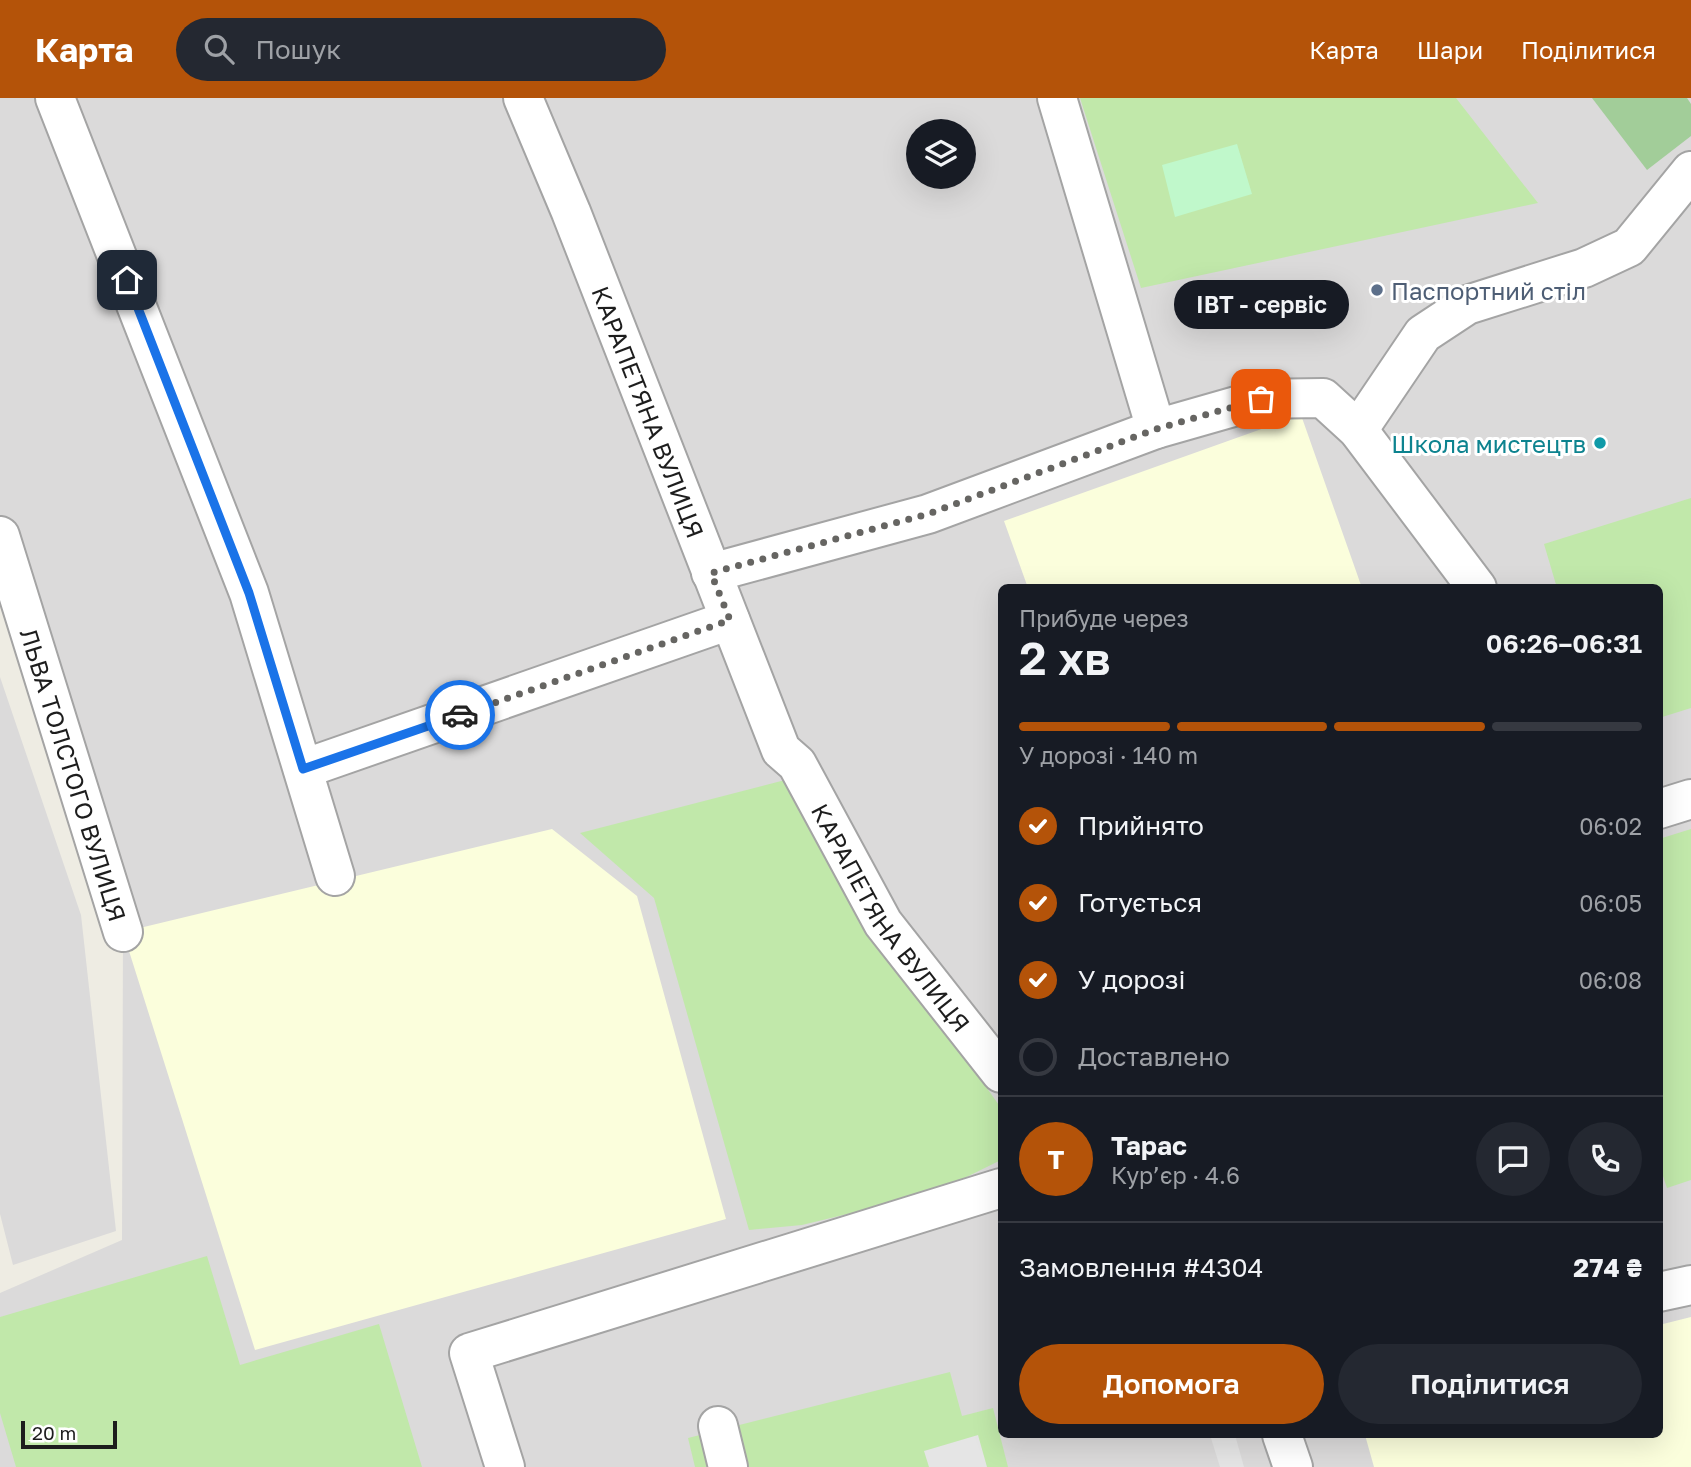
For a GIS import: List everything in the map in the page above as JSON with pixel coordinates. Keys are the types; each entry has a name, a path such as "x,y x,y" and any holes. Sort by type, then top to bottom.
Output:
{"street":[{"path":"55,98 249,593 335,876"},
{"name":"КАРАПЕТЯНА ВУЛИЦЯ","path":"523,98 571,212 780,750 797,764 883,923 998,1069"},
{"path":"1057,98 1156,429"},
{"path":"1358,430 1423,334 1467,305 1584,268 1629,247 1691,171"},
{"path":"711,573 928,514 1156,429 1261,399 1323,398 1358,430 1474,584"},
{"name":"ЛЬВА ТОЛСТОГО ВУЛИЦЯ","path":"0,536 123,932"},
{"path":"303,769 730,620"},
{"path":"1663,808 1691,799"},
{"path":"505,1467 469,1353 998,1189"},
{"path":"1663,1291 1691,1284"},
{"path":"718,1426 728,1467"},
{"path":"1283,1438 1293,1467"}],"shaded area":[{"path":"0,98 1691,98 1691,1467 0,1467 0,1293 122,1240 123,932 0,557"},
{"path":"1301,415 1361,584 1027,584 1004,521"},
{"path":"0,677 81,915 116,1231 13,1265 0,1214"},
{"path":"552,829 637,896 726,1219 255,1350 123,932"},
{"path":"1691,1317 1691,1467 1374,1467 1366,1438 1663,1438 1663,1324"},
{"path":"978,1435 987,1467 929,1467 924,1451"},
{"path":"1211,1438 1236,1438 1244,1467 1220,1467"}],"green space":[{"path":"1080,98 1456,98 1538,203 1141,288"},
{"path":"1592,98 1687,98 1691,104 1691,136 1647,170"},
{"path":"1237,144 1252,194 1175,217 1162,165"},
{"path":"1691,498 1691,708 1663,717 1663,584 1556,584 1544,544"},
{"path":"785,780 910,979 998,1104 998,1161 934,1193 802,1225 749,1230 654,898 580,833"},
{"path":"1691,829 1691,1180 1667,1188 1663,1176 1663,838"},
{"path":"207,1256 240,1365 379,1324 422,1467 16,1467 0,1413 0,1317"},
{"path":"950,1372 962,1416 993,1408 998,1438 1001,1438 1008,1467 695,1467 688,1438"}],"way so far":[{"path":"460,715 730,620 711,573 928,514 1156,429 1261,399"}],"place":[{"name":"Паспортний стіл","path":"1377,290"},
{"name":"ІВТ - сервіс","path":"1261,399"},
{"name":"Школа мистецтв","path":"1600,443"}],"route":[{"path":"127,280 249,593 303,769 460,715"}]}
